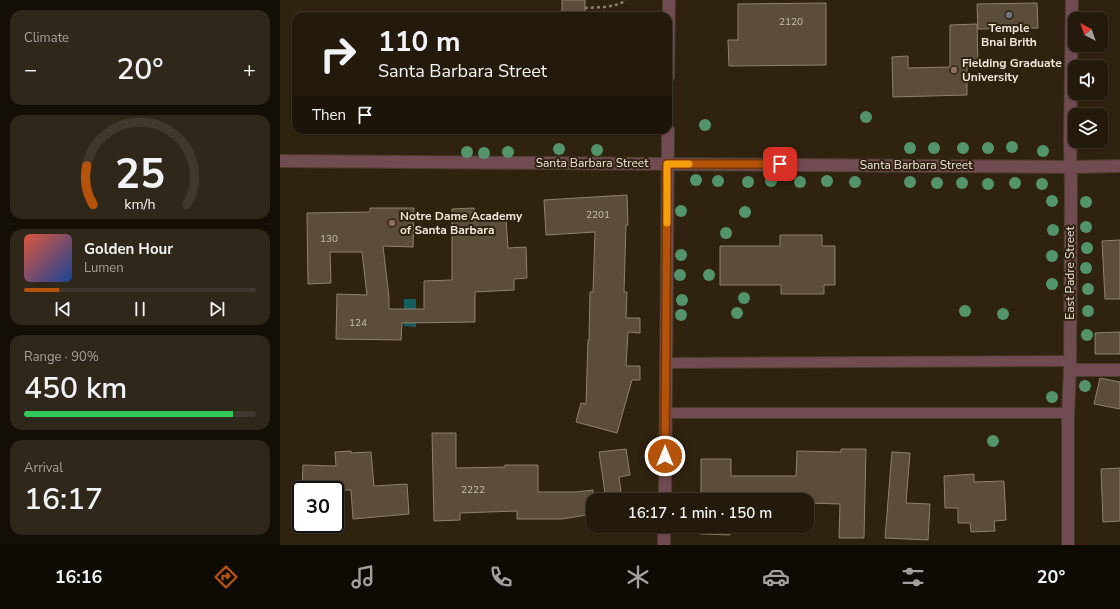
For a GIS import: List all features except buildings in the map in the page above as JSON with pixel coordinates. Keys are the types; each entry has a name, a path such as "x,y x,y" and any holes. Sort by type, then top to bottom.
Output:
{"street":[{"path":"669,0 669,12"},
{"name":"East Padre Street","path":"1068,545 1072,0"},
{"path":"665,493 668,134"},
{"name":"Santa Barbara Street","path":"280,161 1071,167 1120,166"},
{"path":"1070,366 1120,370"},
{"path":"664,533 664,545"}],"lane":[{"path":"666,362 1070,366"},
{"path":"665,412 1068,413"}],"path":[{"path":"585,8 613,5 626,0"}],"water":[{"path":"404,299 416,299 416,327 404,326"}],"slow traffic":[{"path":"667,223 667,164 689,164"}],"place":[{"name":"Temple Bnai Brith","path":"1009,15"},
{"name":"Fielding Graduate University","path":"954,70"},
{"name":"Notre Dame Academy of Santa Barbara","path":"392,223"}],"route":[{"path":"665,456 667,164 780,164"}]}
